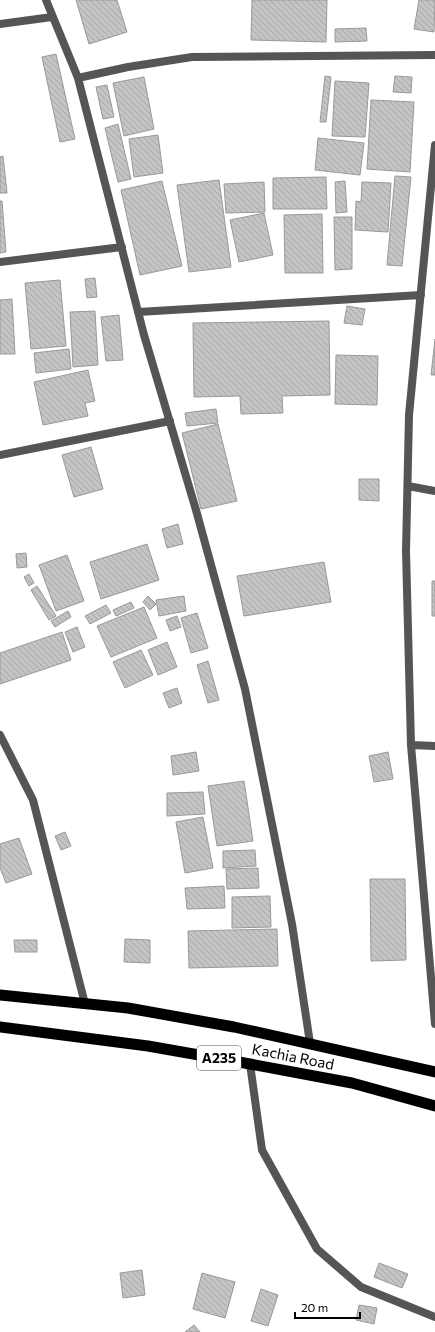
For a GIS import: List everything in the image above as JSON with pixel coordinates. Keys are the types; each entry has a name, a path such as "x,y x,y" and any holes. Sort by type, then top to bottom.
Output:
{"highway":[{"name":"Kachia Road","path":"0,996 128,1008 234,1026 435,1072"},
{"name":"Kachia Road","path":"0,1027 148,1046 250,1064 352,1083 435,1106"}],"street":[{"path":"46,0 78,78 138,312 196,510 245,689 292,924 310,1043"},
{"path":"0,24 52,17"},
{"path":"78,78 128,67 192,57 435,55"},
{"path":"435,145 410,415 406,551 411,745 435,1024"},
{"path":"0,262 122,247"},
{"path":"138,312 421,295"},
{"path":"0,455 170,422"},
{"path":"408,486 435,491"},
{"path":"0,735 33,800 85,1004"},
{"path":"411,745 435,746"},
{"path":"250,1064 262,1150 317,1249 361,1287 435,1317"}],"building":[{"path":"76,0 117,0 127,32 89,44"},
{"path":"252,0 327,0 326,42 251,40"},
{"path":"419,0 435,0 434,32 414,29"},
{"path":"366,28 367,41 335,42 335,29"},
{"path":"56,54 75,139 60,142 42,57"},
{"path":"325,76 331,77 326,122 320,122"},
{"path":"395,76 412,77 411,93 393,92"},
{"path":"144,77 154,129 124,136 113,83"},
{"path":"335,81 369,83 365,137 332,136"},
{"path":"107,85 114,117 103,119 96,87"},
{"path":"371,100 414,102 410,172 367,169"},
{"path":"118,124 131,179 118,182 105,128"},
{"path":"158,135 163,173 134,177 129,139"},
{"path":"318,138 364,143 360,175 315,170"},
{"path":"3,156 7,193 0,193 0,157"},
{"path":"395,176 411,177 402,266 387,265"},
{"path":"326,177 327,209 273,209 273,178"},
{"path":"219,180 231,267 189,272 177,185"},
{"path":"162,181 182,266 140,275 121,190"},
{"path":"345,181 347,212 336,213 335,182"},
{"path":"264,182 265,212 226,213 224,184"},
{"path":"362,182 391,183 388,232 355,230 356,201 361,202"},
{"path":"0,201 2,201 6,252 0,253"},
{"path":"264,213 273,255 239,262 230,220"},
{"path":"322,214 323,273 285,273 284,215"},
{"path":"334,217 352,217 352,269 335,270"},
{"path":"95,278 97,297 87,298 85,279"},
{"path":"60,280 66,346 31,349 25,283"},
{"path":"12,299 15,354 0,354 0,300"},
{"path":"347,306 365,309 362,325 344,323"},
{"path":"95,311 98,365 73,367 70,312"},
{"path":"119,315 123,360 106,361 101,317"},
{"path":"329,321 330,395 282,396 283,413 241,414 240,396 194,397 193,323"},
{"path":"435,339 435,375 431,375"},
{"path":"69,349 71,369 36,373 34,353"},
{"path":"336,355 378,356 377,405 335,404"},
{"path":"88,370 95,401 85,403 88,416 43,425 34,382"},
{"path":"216,409 218,423 187,426 185,413"},
{"path":"218,424 237,501 201,509 182,433"},
{"path":"91,447 103,489 74,497 62,455"},
{"path":"359,479 379,479 379,501 359,500"},
{"path":"178,524 183,544 167,548 162,529"},
{"path":"147,544 159,580 101,599 90,562"},
{"path":"26,553 27,567 17,568 16,554"},
{"path":"67,555 84,601 56,611 39,565"},
{"path":"324,562 331,602 244,616 237,576"},
{"path":"29,574 34,583 29,586 24,577"},
{"path":"432,581 435,581 435,616 432,616"},
{"path":"37,586 56,616 49,620 31,590"},
{"path":"148,596 156,604 150,610 143,602"},
{"path":"184,596 186,611 159,616 156,600"},
{"path":"131,602 134,608 116,616 113,610"},
{"path":"106,605 111,613 90,624 85,616"},
{"path":"144,607 157,638 111,657 97,626"},
{"path":"68,611 71,617 55,627 51,621"},
{"path":"197,613 208,648 191,653 181,618"},
{"path":"177,616 181,627 170,631 166,620"},
{"path":"77,627 85,647 73,652 65,632"},
{"path":"62,632 71,660 0,684 0,653"},
{"path":"167,642 177,667 158,675 148,650"},
{"path":"141,650 153,675 125,688 113,662"},
{"path":"208,661 219,700 208,703 197,665"},
{"path":"177,688 182,703 169,708 163,693"},
{"path":"196,752 199,771 173,775 171,756"},
{"path":"388,752 393,779 374,782 369,756"},
{"path":"244,781 253,841 217,846 208,786"},
{"path":"203,792 205,814 167,816 167,793"},
{"path":"203,817 213,868 185,873 176,822"},
{"path":"65,832 71,846 61,850 55,836"},
{"path":"19,838 32,874 6,883 0,868 0,844"},
{"path":"255,850 256,866 223,868 223,851"},
{"path":"258,868 259,888 227,889 226,869"},
{"path":"370,879 405,879 406,960 371,961"},
{"path":"224,886 225,908 187,909 185,888"},
{"path":"270,896 271,927 232,928 232,897"},
{"path":"277,929 278,966 189,968 188,931"},
{"path":"125,939 150,940 150,963 124,962"},
{"path":"14,940 37,940 37,952 15,952"},
{"path":"379,1263 408,1274 402,1288 374,1277"},
{"path":"142,1270 145,1295 123,1298 120,1273"},
{"path":"202,1273 235,1282 225,1318 193,1309"},
{"path":"261,1289 278,1295 268,1326 251,1321"},
{"path":"359,1305 377,1308 374,1324 356,1320"},
{"path":"194,1325 200,1332 185,1332"}]}
